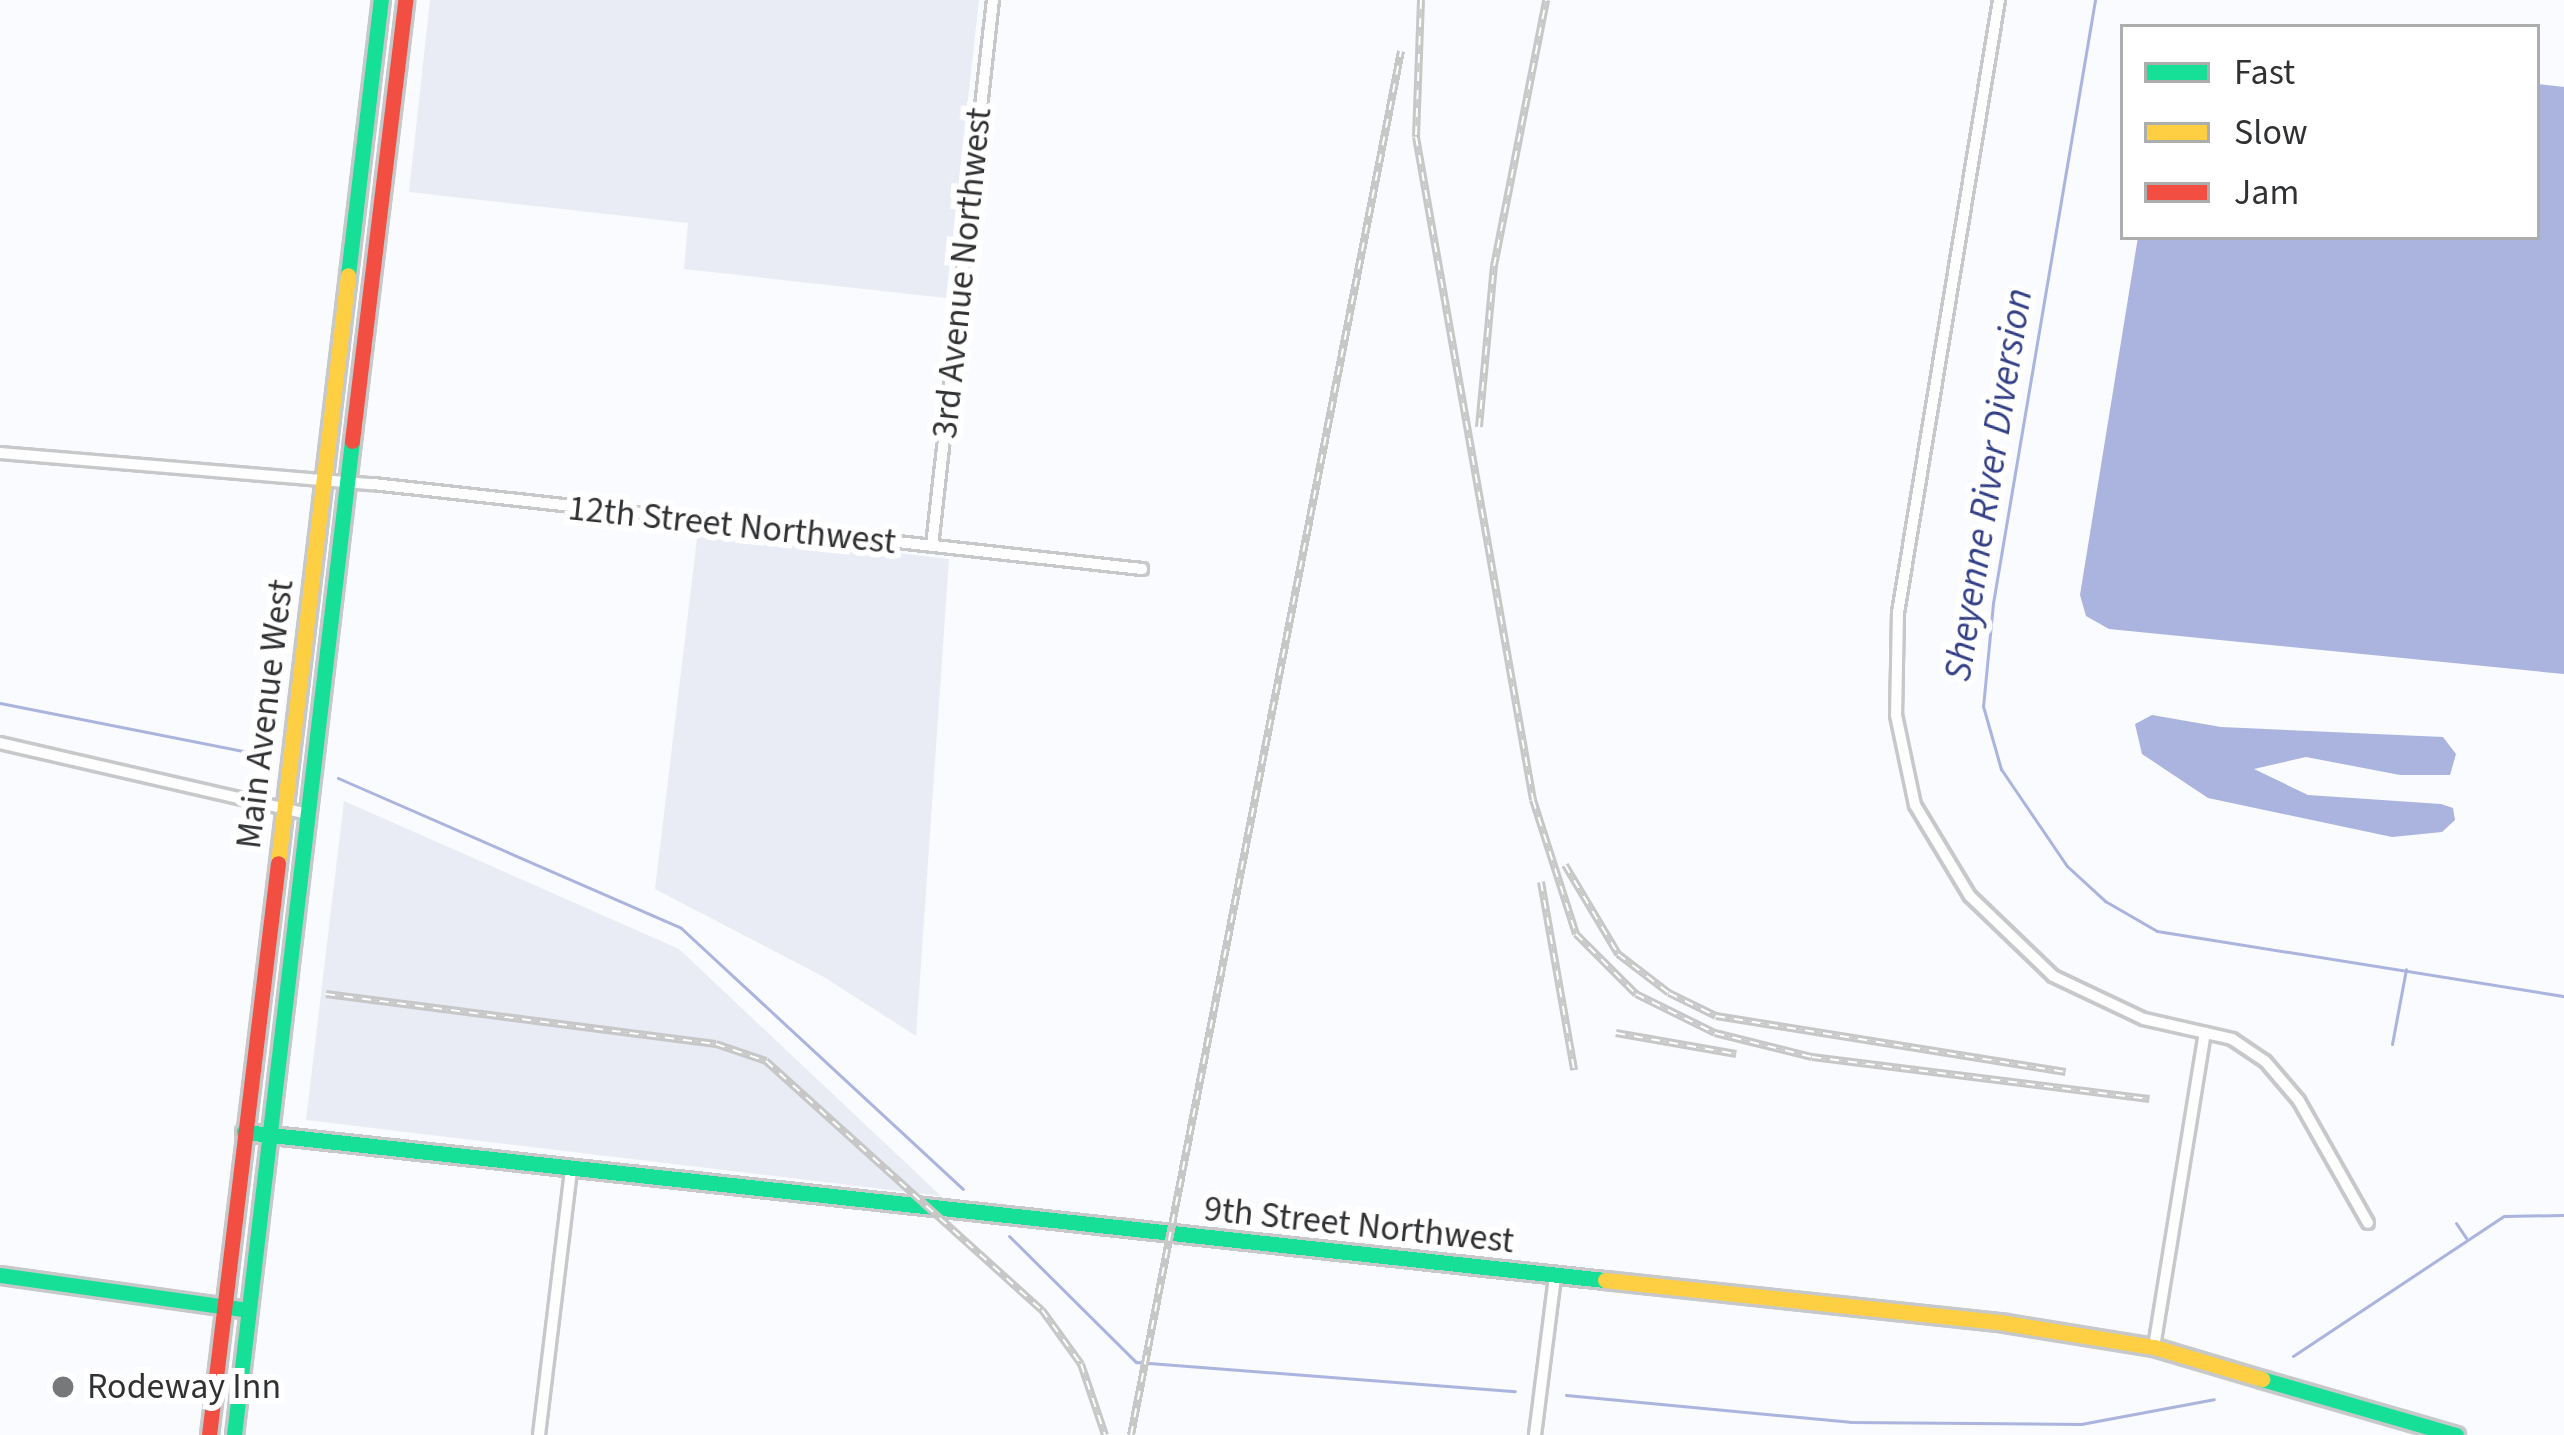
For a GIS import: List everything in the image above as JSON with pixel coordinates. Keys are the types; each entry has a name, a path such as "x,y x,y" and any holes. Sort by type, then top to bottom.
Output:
{"main road":[{"name":"Main Avenue West","path":"209,1435 382,0"},
{"name":"Main Avenue West","path":"234,1435 405,0"},
{"name":"9th Street Northwest","path":"244,1132 2005,1323 2154,1347 2456,1435"},
{"path":"0,1275 248,1310"}],"street":[{"name":"3rd Avenue Northwest","path":"932,546 993,0"},
{"path":"1999,0 1898,613 1893,666 1905,766 1938,852 2009,940 2097,1000 2232,1039 2265,1061 2299,1101 2368,1223"},
{"name":"12th Street Northwest","path":"0,453 304,483 346,482 1142,569"},
{"path":"0,742 308,814"},
{"path":"2154,1347 2206,1033"},
{"path":"539,1435 572,1171"},
{"path":"1535,1435 1555,1276"}],"shaded area":[{"path":"430,0 979,0 946,298 684,269 688,223 409,192"},
{"path":"698,530 949,559 916,1036 824,977 655,889"},
{"path":"344,801 679,949 941,1196 306,1120"}],"water":[{"path":"2540,84 2564,87 2564,674 2109,629 2086,616 2080,595 2138,240 2540,240"},
{"path":"2152,715 2221,727 2443,737 2456,754 2450,775 2400,775 2306,757 2254,769 2308,795 2441,804 2453,808 2455,820 2442,832 2392,837 2208,798 2142,754 2135,724"}],"waterway":[{"name":"Sheyenne River Diversion","path":"2095,0 1993,603 1983,706 2001,769 2067,866 2105,901 2157,931 2564,996"},
{"path":"0,703 262,755"},
{"path":"338,778 681,928 963,1189"},
{"path":"2392,1044 2406,969"},
{"path":"2293,1356 2504,1216 2564,1215"},
{"path":"2456,1223 2466,1238"},
{"path":"1009,1236 1136,1362 1515,1391"},
{"path":"1566,1395 1850,1422 2081,1424 2214,1399"}],"railway":[{"path":"1421,0 1416,137 1533,800 1576,934 1636,994 1715,1033 1812,1057 2149,1099"},
{"path":"1479,427 1494,266 1546,0"},
{"path":"1131,1435 1401,51"},
{"path":"1565,865 1618,954 1669,993 1716,1016 2066,1072"},
{"path":"1541,882 1574,1070"},
{"path":"326,994 716,1044 766,1061 1042,1310 1081,1364 1105,1435"},
{"path":"1616,1033 1736,1054"}],"traffic: fast":[{"path":"348,275 381,0"},
{"path":"234,1435 352,441"},
{"path":"244,1132 1605,1280"},
{"path":"0,1275 248,1310"},
{"path":"2262,1379 2456,1435"}],"traffic: slow":[{"path":"278,863 348,275"},
{"path":"1605,1280 2005,1323 2154,1347 2262,1379"}],"traffic: jam":[{"path":"352,441 405,0"},
{"path":"209,1435 278,863"}],"place":[{"name":"Rodeway Inn","path":"63,1387"}]}
